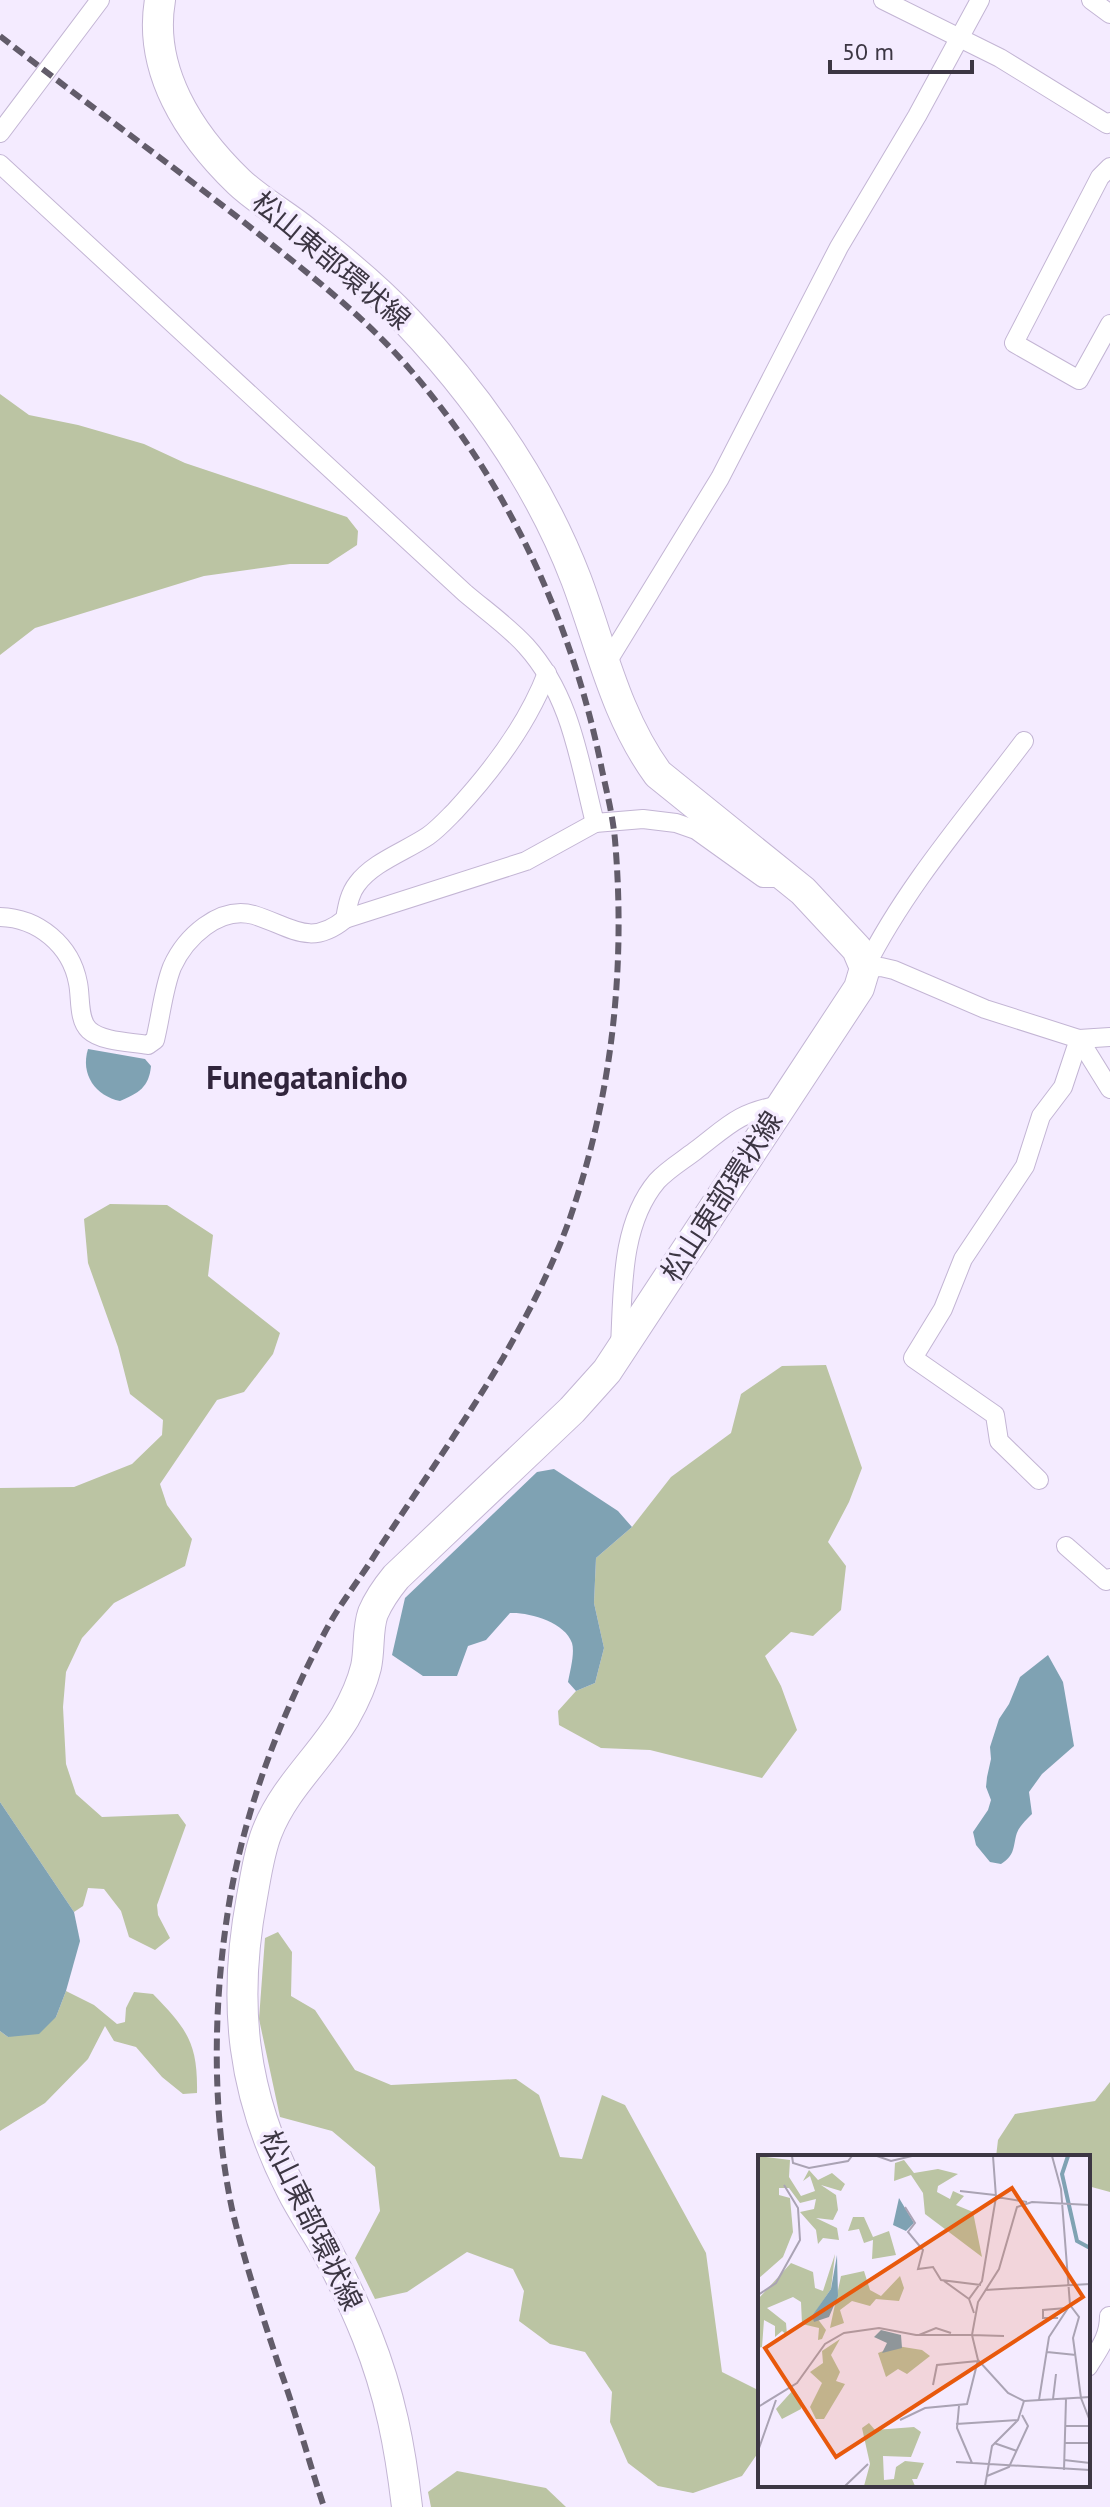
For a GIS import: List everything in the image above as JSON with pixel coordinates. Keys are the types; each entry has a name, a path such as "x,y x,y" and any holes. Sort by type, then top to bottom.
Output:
{"main road":[{"name":"松山東部環状線","path":"160,0 158,50 168,82 179,106 215,155 240,183 370,285 407,320 480,409 519,465 549,517 575,577 617,702 629,728 658,774 788,878 857,949 865,968 859,988 619,1352 580,1402 405,1568 381,1597 372,1615 366,1665 358,1691 329,1741 276,1813 266,1833 241,1963 241,2025 248,2064 263,2119 287,2181 343,2281 385,2385 399,2441 407,2507"}],"street":[{"path":"0,133 100,0"},
{"path":"883,0 1000,58 1109,126"},
{"path":"606,664 720,478 839,247 917,116 980,0"},
{"path":"1091,0 1110,14"},
{"path":"0,164 465,593 525,644 563,700 595,823"},
{"path":"1110,167 1100,177 1014,343 1079,380 1110,324"},
{"path":"345,919 357,884 376,868 430,835 455,811 497,759 536,702 547,673"},
{"path":"865,968 888,925 1024,741"},
{"path":"0,917 32,923 54,938 66,951 78,979 83,1019 88,1029 99,1036 148,1045 155,1040 173,967 203,928 223,916 251,914 293,932 313,934 332,931 345,919 526,861 595,823 643,819 676,823 696,830 763,878 788,878"},
{"path":"865,968 894,970 985,1009 1079,1039 1110,1037"},
{"path":"1079,1039 1110,1089"},
{"path":"1039,1480 999,1441 995,1415 913,1358 943,1309 963,1259 1025,1166 1041,1116 1063,1087 1079,1039"},
{"path":"619,1352 629,1242 636,1216 647,1195 672,1167 726,1124 757,1109 780,1105"},
{"path":"1066,1546 1106,1581 1110,1578"},
{"path":"1090,2364 1109,2331 1109,2316"}],"green space":[{"path":"0,394 29,415 144,444 185,463 347,517 358,531 357,545 328,564 290,564 204,576 35,628 0,655"},
{"path":"110,1204 167,1205 213,1235 208,1276 280,1333 273,1354 244,1392 217,1400 160,1484 167,1505 192,1539 185,1566 114,1603 82,1638 66,1672 63,1707 66,1764 76,1794 102,1817 178,1814 186,1825 157,1905 158,1915 170,1938 155,1950 129,1937 121,1911 104,1889 88,1888 83,1906 74,1912 0,1802 0,1488 74,1487 132,1464 162,1435 163,1420 130,1394 118,1347 88,1263 84,1219"},
{"path":"826,1365 862,1468 828,1542 846,1566 841,1610 813,1636 791,1632 765,1656 781,1686 797,1730 762,1778 650,1750 601,1748 559,1725 558,1711 576,1691 595,1683 604,1648 594,1603 596,1558 632,1527 671,1477 731,1433 741,1394 782,1366"},
{"path":"278,1932 292,1952 291,1996 315,2010 355,2070 391,2085 516,2079 539,2095 560,2157 582,2159 602,2095 625,2105 706,2253 722,2372 758,2390 758,2453 742,2476 693,2493 658,2486 628,2463 610,2422 612,2392 585,2352 550,2344 519,2321 524,2291 513,2269 467,2252 407,2292 375,2299 355,2258 380,2211 375,2167 332,2131 280,2117 259,2019 265,1938"},
{"path":"66,1991 94,2005 117,2024 125,2022 126,2008 134,1992 153,1994 188,2038 195,2061 197,2093 183,2094 162,2077 136,2047 114,2041 105,2026 88,2059 45,2103 0,2131 0,2031 8,2037 56,2017"},
{"path":"1110,2082 1110,2192 1090,2187 1090,2155 996,2155 998,2140 1015,2114 1095,2101"},
{"path":"457,2471 546,2488 566,2507 431,2507 428,2492"}],"water":[{"path":"88,1049 145,1059 151,1066 145,1084 138,1092 120,1101 104,1094 88,1076"},
{"path":"554,1469 618,1511 632,1527 596,1558 594,1603 604,1648 595,1683 576,1691 568,1682 573,1652 568,1636 554,1624 527,1614 510,1613 486,1640 468,1646 457,1676 423,1676 392,1655 405,1598 537,1472"},
{"path":"1048,1655 1063,1682 1074,1746 1042,1774 1029,1792 1032,1814 1018,1830 1011,1855 1001,1864 990,1862 976,1845 973,1832 991,1800 986,1787 990,1747 999,1719 1020,1677"},
{"path":"0,1802 74,1912 80,1941 56,2017 39,2034 8,2037 0,2031"}],"railway":[{"path":"0,36 324,286 392,349 443,410 505,505 554,608 589,715 614,831 619,936 612,1031 596,1125 570,1218 540,1290 503,1358 336,1614 309,1663 255,1795 230,1898 220,1975 217,2054 225,2171 248,2271 324,2507"}],"district":[{"name":"Funegatanicho","path":"307,1077"}]}
